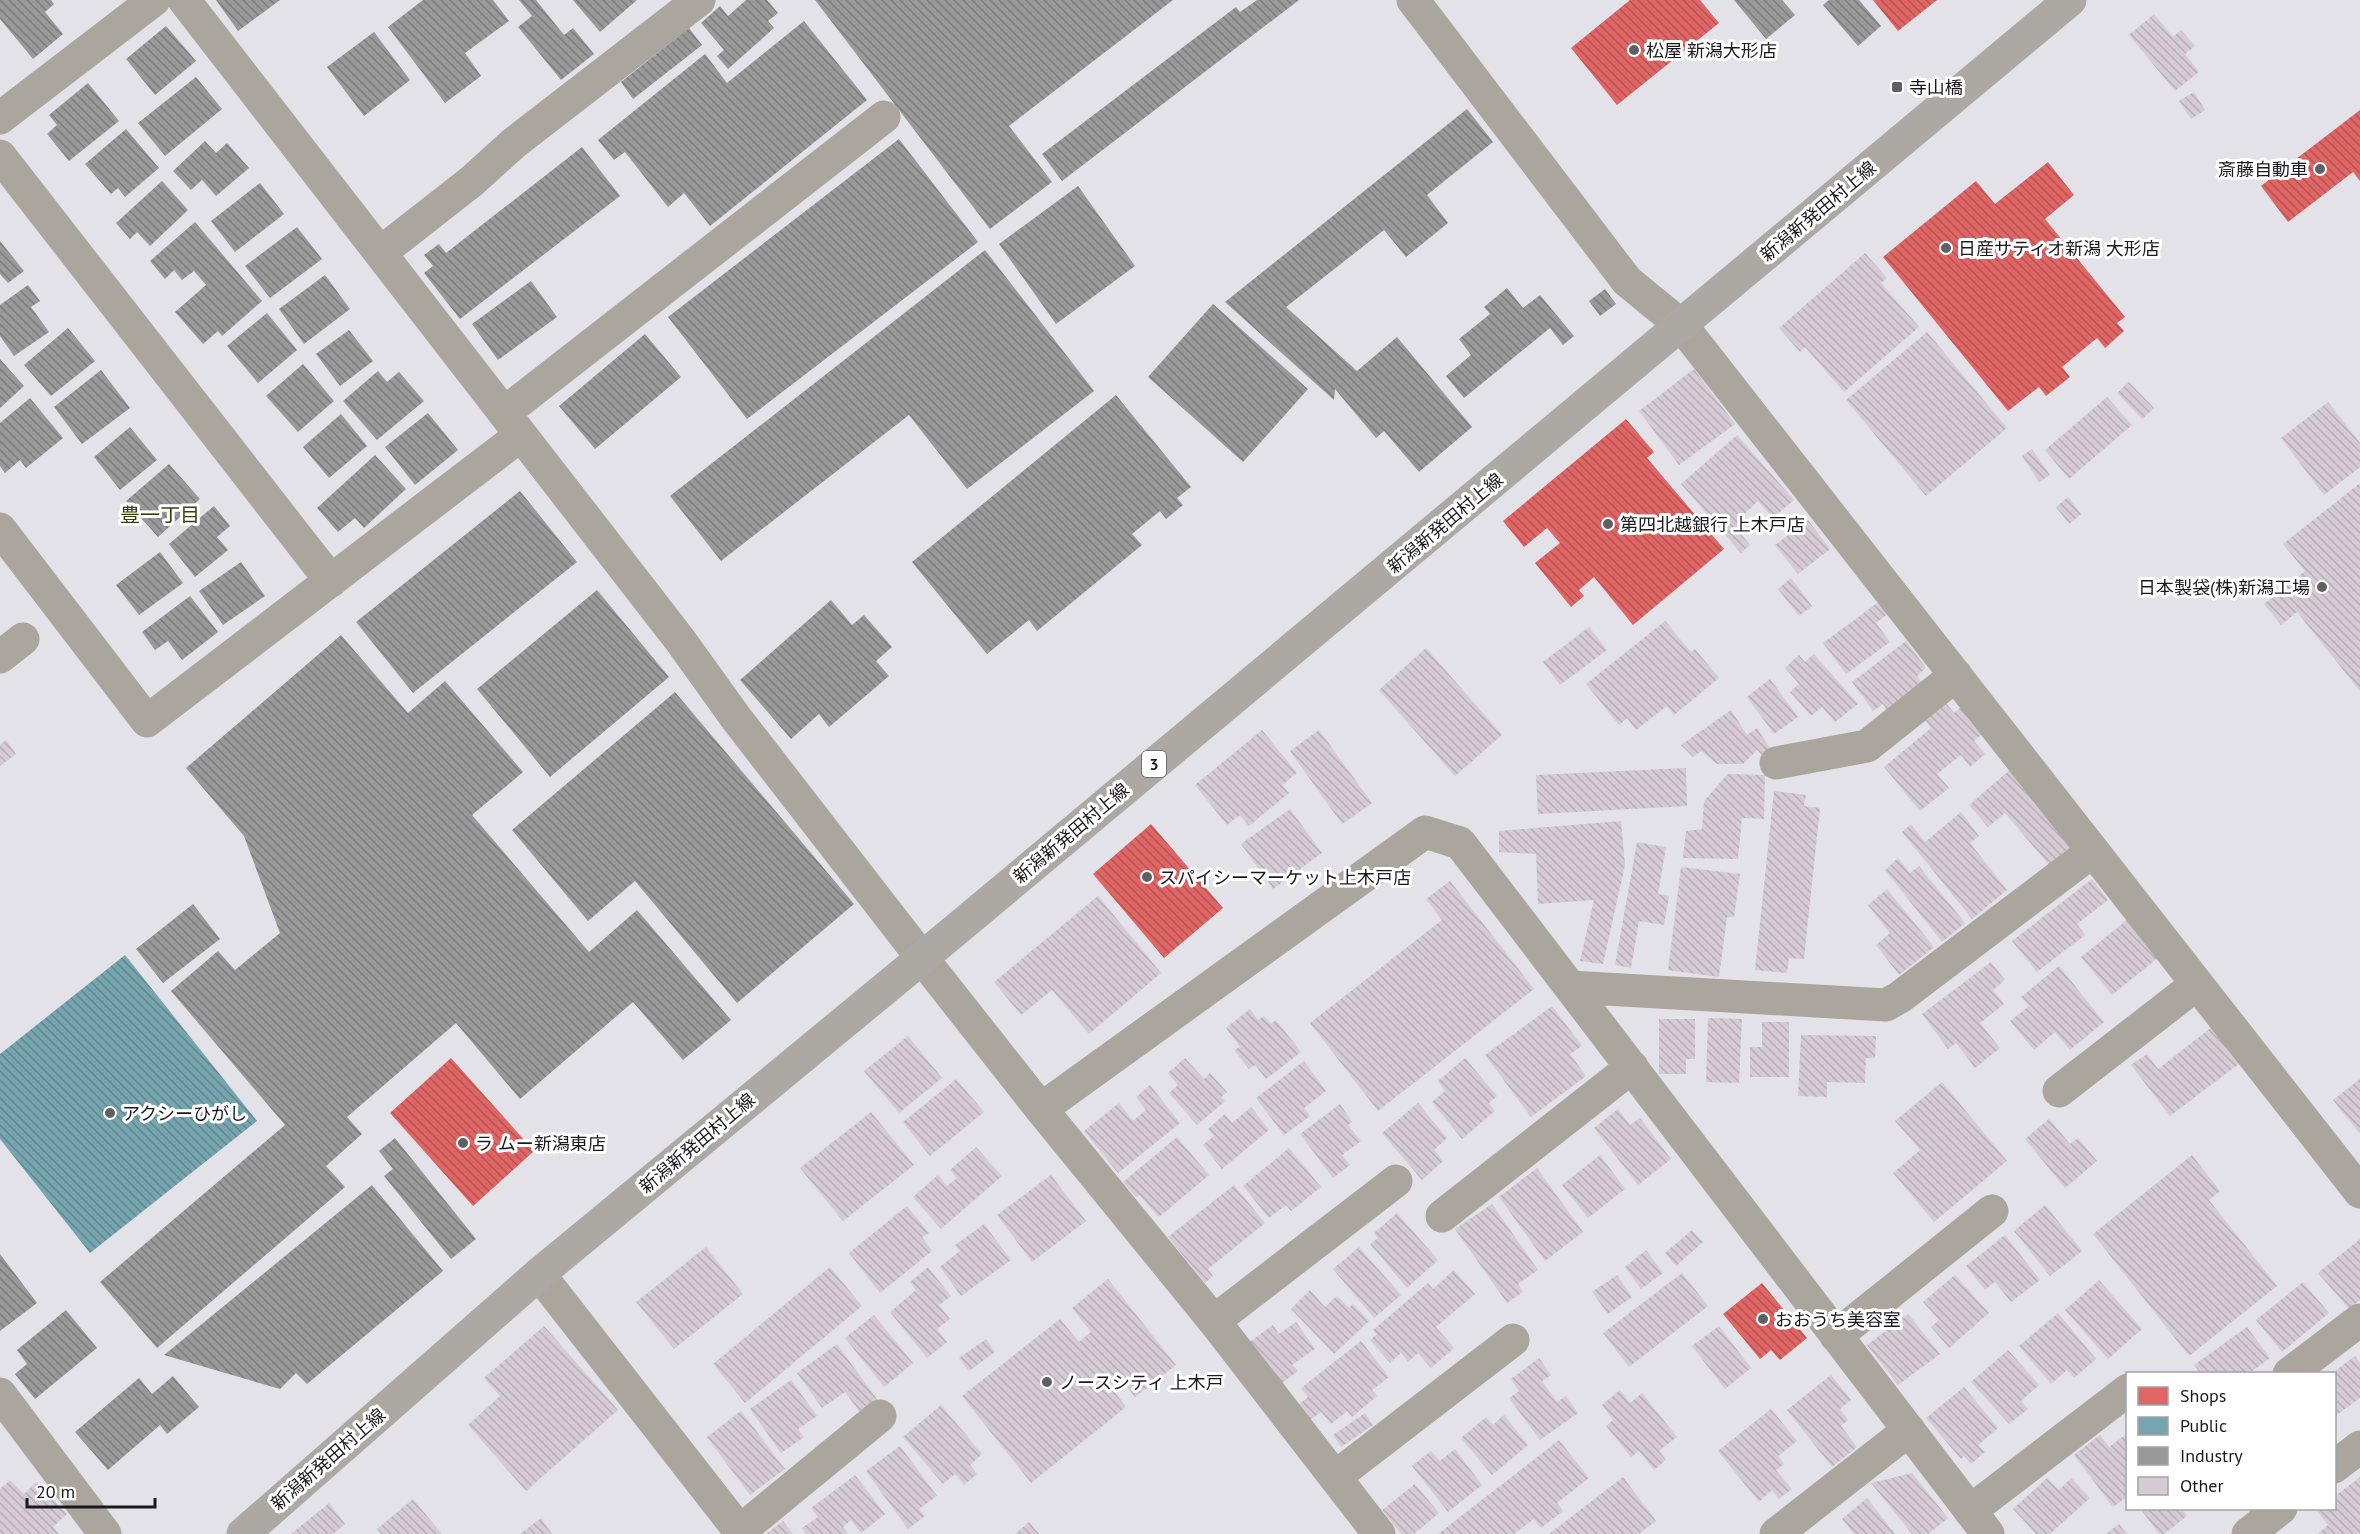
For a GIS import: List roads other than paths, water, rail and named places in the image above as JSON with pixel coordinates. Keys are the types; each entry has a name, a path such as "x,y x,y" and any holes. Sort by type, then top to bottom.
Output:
{"main road":[{"name":"新潟新発田村上線","path":"243,1534 539,1274 1682,326 2070,0"}],"street":[{"path":"0,118 154,0"},
{"path":"184,0 513,424 922,958 1214,1321 1379,1534"},
{"path":"380,253 472,181 514,143 699,0"},
{"path":"1413,0 1627,281 1682,326 2360,1192"},
{"path":"0,529 147,721 331,581 513,424 884,117"},
{"path":"0,156 331,581"},
{"path":"1776,763 1867,746 1956,675"},
{"path":"1041,1108 1425,832 1460,843 1979,1522 2126,1391"},
{"path":"1570,987 1886,1005 1900,997 2093,851"},
{"path":"2060,1091 2197,984"},
{"path":"1442,1216 1632,1067"},
{"path":"1214,1321 1396,1181"},
{"path":"1836,1336 1992,1211"},
{"path":"539,1274 741,1533 880,1416"},
{"path":"2292,1372 2360,1320"},
{"path":"1335,1477 1513,1340"},
{"path":"0,1394 105,1534"},
{"path":"1776,1534 1909,1430"},
{"path":"2336,1465 2360,1447"},
{"path":"2248,1534 2280,1510"}],"place":[{"name":"松屋 新潟大形店","path":"1634,50"},
{"name":"寺山橋","path":"1897,87"},
{"name":"斎藤自動車","path":"2320,169"},
{"name":"日産サティオ新潟 大形店","path":"1946,248"},
{"name":"第四北越銀行 上木戸店","path":"1608,524"},
{"name":"日本製袋(株)新潟工場","path":"2322,587"},
{"name":"スパイシーマーケット上木戸店","path":"1147,877"},
{"name":"アクシーひがし","path":"110,1113"},
{"name":"ラ ムー新潟東店","path":"463,1143"},
{"name":"おおうち美容室","path":"1763,1319"},
{"name":"ノースシティ 上木戸","path":"1047,1382"}],"district":[{"name":"豊一丁目","path":"160,515"}]}
